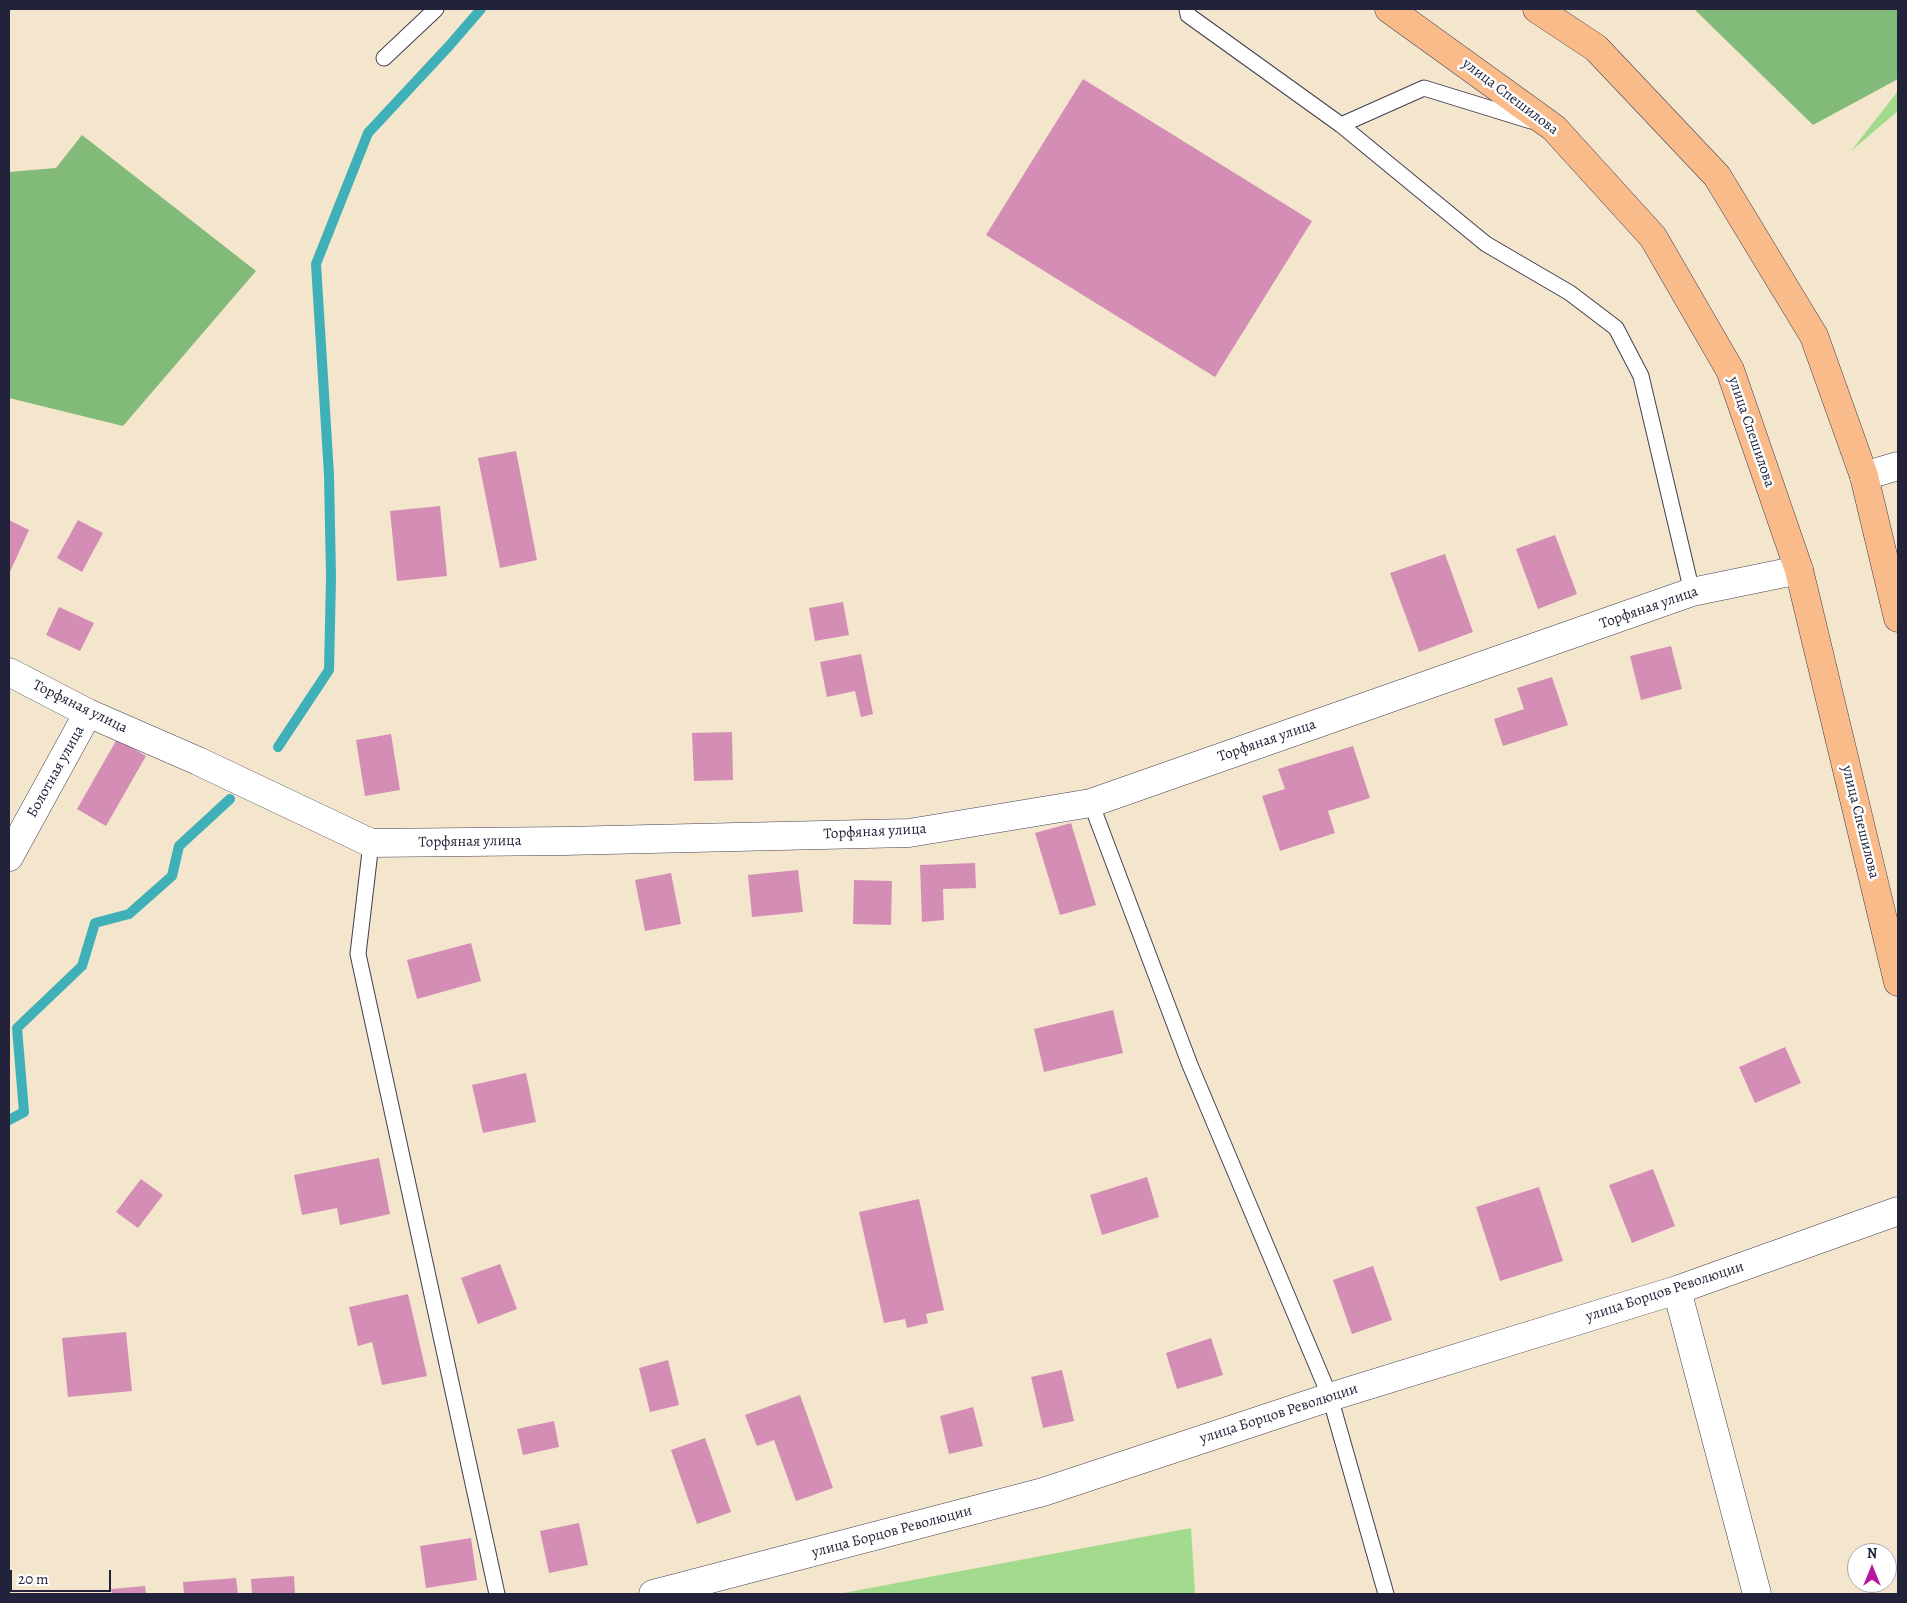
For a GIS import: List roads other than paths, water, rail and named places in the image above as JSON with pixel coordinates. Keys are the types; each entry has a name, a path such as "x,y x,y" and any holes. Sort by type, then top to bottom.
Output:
{"main road":[{"name":"улица Спешилова","path":"1389,9 1554,128 1653,237 1730,370 1799,570 1898,982"},
{"path":"1536,9 1596,48 1717,176 1814,336 1864,476 1898,618"}],"street":[{"path":"1864,476 1898,466"},
{"name":"Торфяная улица","path":"9,672 88,713 198,761 371,844 909,833 1091,803 1692,592 1799,570"},
{"name":"Болотная улица","path":"9,858 88,713"},
{"name":"улица Борцов Революции","path":"653,1594 1043,1492 1330,1397 1677,1290 1898,1211"},
{"path":"1677,1290 1758,1594"}],"lane":[{"path":"384,58 436,9"},
{"path":"1187,9 1188,15 1341,125 1486,244 1570,293 1616,328 1641,376 1692,592"},
{"path":"1341,125 1424,88 1554,128"},
{"path":"1091,803 1190,1065 1330,1397 1386,1594"},
{"path":"371,844 358,954 497,1594"}],"waterway":[{"path":"278,747 329,670 331,577 329,475 316,264 368,133 481,9"},
{"path":"9,1120 24,1112 17,1028 82,966 95,923 129,914 172,876 179,846 230,799"}]}
